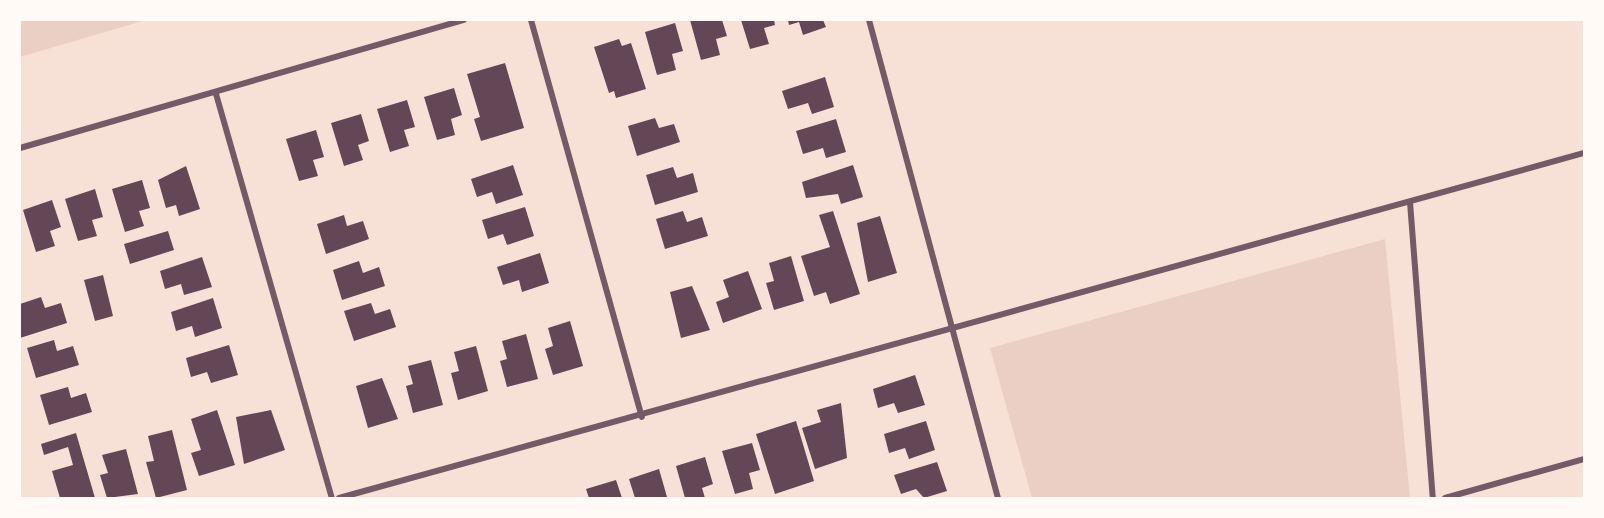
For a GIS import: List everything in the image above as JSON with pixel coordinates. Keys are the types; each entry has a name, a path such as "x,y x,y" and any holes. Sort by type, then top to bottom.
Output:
{"street":[{"path":"20,148 216,94 464,20"},
{"path":"531,20 642,417"},
{"path":"870,20 998,498"},
{"path":"216,94 332,498"},
{"path":"339,498 642,417 953,327 1584,153"},
{"path":"1410,202 1434,498"},
{"path":"1445,498 1584,459"}],"shaded area":[{"path":"20,20 146,20 20,57"},
{"path":"1385,239 1410,498 1032,498 990,348"}],"building":[{"path":"690,20 722,20 727,36 716,39 720,55 701,60"},
{"path":"741,20 774,20 775,25 764,28 769,44 750,49"},
{"path":"788,20 823,20 826,27 803,35 799,22 789,25"},
{"path":"675,23 683,51 672,54 676,70 657,75 645,32"},
{"path":"619,39 622,46 631,43 646,89 616,98 614,91 609,93 594,47"},
{"path":"505,63 524,128 481,141 474,119 480,117 467,74"},
{"path":"825,77 834,107 812,114 808,103 788,109 782,91"},
{"path":"454,88 462,115 451,119 455,135 437,140 424,97"},
{"path":"407,100 415,127 404,130 409,146 390,152 377,109"},
{"path":"361,114 369,141 358,145 363,160 344,166 331,123"},
{"path":"655,118 659,128 674,124 680,142 637,156 628,126"},
{"path":"836,119 846,152 826,158 823,148 803,154 796,131"},
{"path":"316,130 324,157 313,160 318,176 299,181 286,139"},
{"path":"513,165 523,195 496,204 492,192 477,197 471,179"},
{"path":"853,165 863,197 841,204 838,194 806,198 802,182"},
{"path":"186,166 200,209 179,216 176,205 166,208 158,180"},
{"path":"673,167 677,178 693,173 698,192 655,205 646,175"},
{"path":"142,180 150,208 139,211 144,226 125,232 112,189"},
{"path":"95,189 103,217 92,220 97,236 78,241 65,199"},
{"path":"52,200 61,227 50,231 55,246 36,252 23,210"},
{"path":"525,207 534,236 507,245 503,234 488,239 482,220"},
{"path":"683,211 687,222 702,217 708,236 665,249 656,219"},
{"path":"833,211 860,294 830,304 826,292 814,296 801,256 830,247 819,215"},
{"path":"344,215 347,226 363,221 369,239 326,254 317,224"},
{"path":"880,216 897,273 868,282 857,223"},
{"path":"168,231 174,250 130,264 124,244"},
{"path":"540,253 549,283 522,292 519,280 503,285 497,267"},
{"path":"791,256 804,301 774,310 766,283 774,281 769,263"},
{"path":"202,257 212,287 184,295 181,284 165,289 160,271"},
{"path":"359,261 363,273 379,267 385,286 342,300 333,270"},
{"path":"748,271 762,309 723,323 716,302 729,297 723,280"},
{"path":"103,275 113,316 95,321 84,280"},
{"path":"692,286 710,330 681,338 670,292"},
{"path":"41,297 45,308 61,303 67,323 20,338 20,304"},
{"path":"213,298 222,328 195,337 192,326 176,331 171,312"},
{"path":"371,303 375,314 390,309 396,327 354,341 344,311"},
{"path":"570,321 583,366 553,375 545,349 553,346 548,328"},
{"path":"526,334 538,379 507,387 500,361 507,359 502,341"},
{"path":"54,340 57,351 73,346 79,365 36,378 27,348"},
{"path":"229,345 238,375 211,383 207,372 191,377 186,358"},
{"path":"476,346 488,391 458,400 451,373 459,371 454,352"},
{"path":"431,360 443,405 413,413 406,386 413,384 408,366"},
{"path":"915,375 925,405 898,413 894,403 878,408 873,389"},
{"path":"382,378 398,419 368,428 356,386"},
{"path":"68,387 71,398 86,393 92,412 49,425 40,395"},
{"path":"841,403 847,458 815,469 802,428 821,422 817,410"},
{"path":"217,410 235,465 199,476 191,453 201,450 191,419"},
{"path":"271,410 285,450 244,464 236,417"},
{"path":"796,421 814,481 775,494 756,434"},
{"path":"926,421 935,450 909,459 905,448 889,453 884,434"},
{"path":"172,430 187,490 156,498 146,462 154,461 148,436"},
{"path":"76,433 95,498 60,498 52,471 73,465 68,447 44,455 41,444"},
{"path":"752,443 760,470 749,473 753,489 735,494 722,451"},
{"path":"126,449 138,494 107,498 100,475 108,473 102,455"},
{"path":"705,457 713,484 702,488 705,498 685,498 676,466"},
{"path":"937,462 947,491 924,498 916,489 901,494 894,475"},
{"path":"659,469 667,497 635,498 629,479"},
{"path":"616,480 622,498 589,498 586,489"}]}
